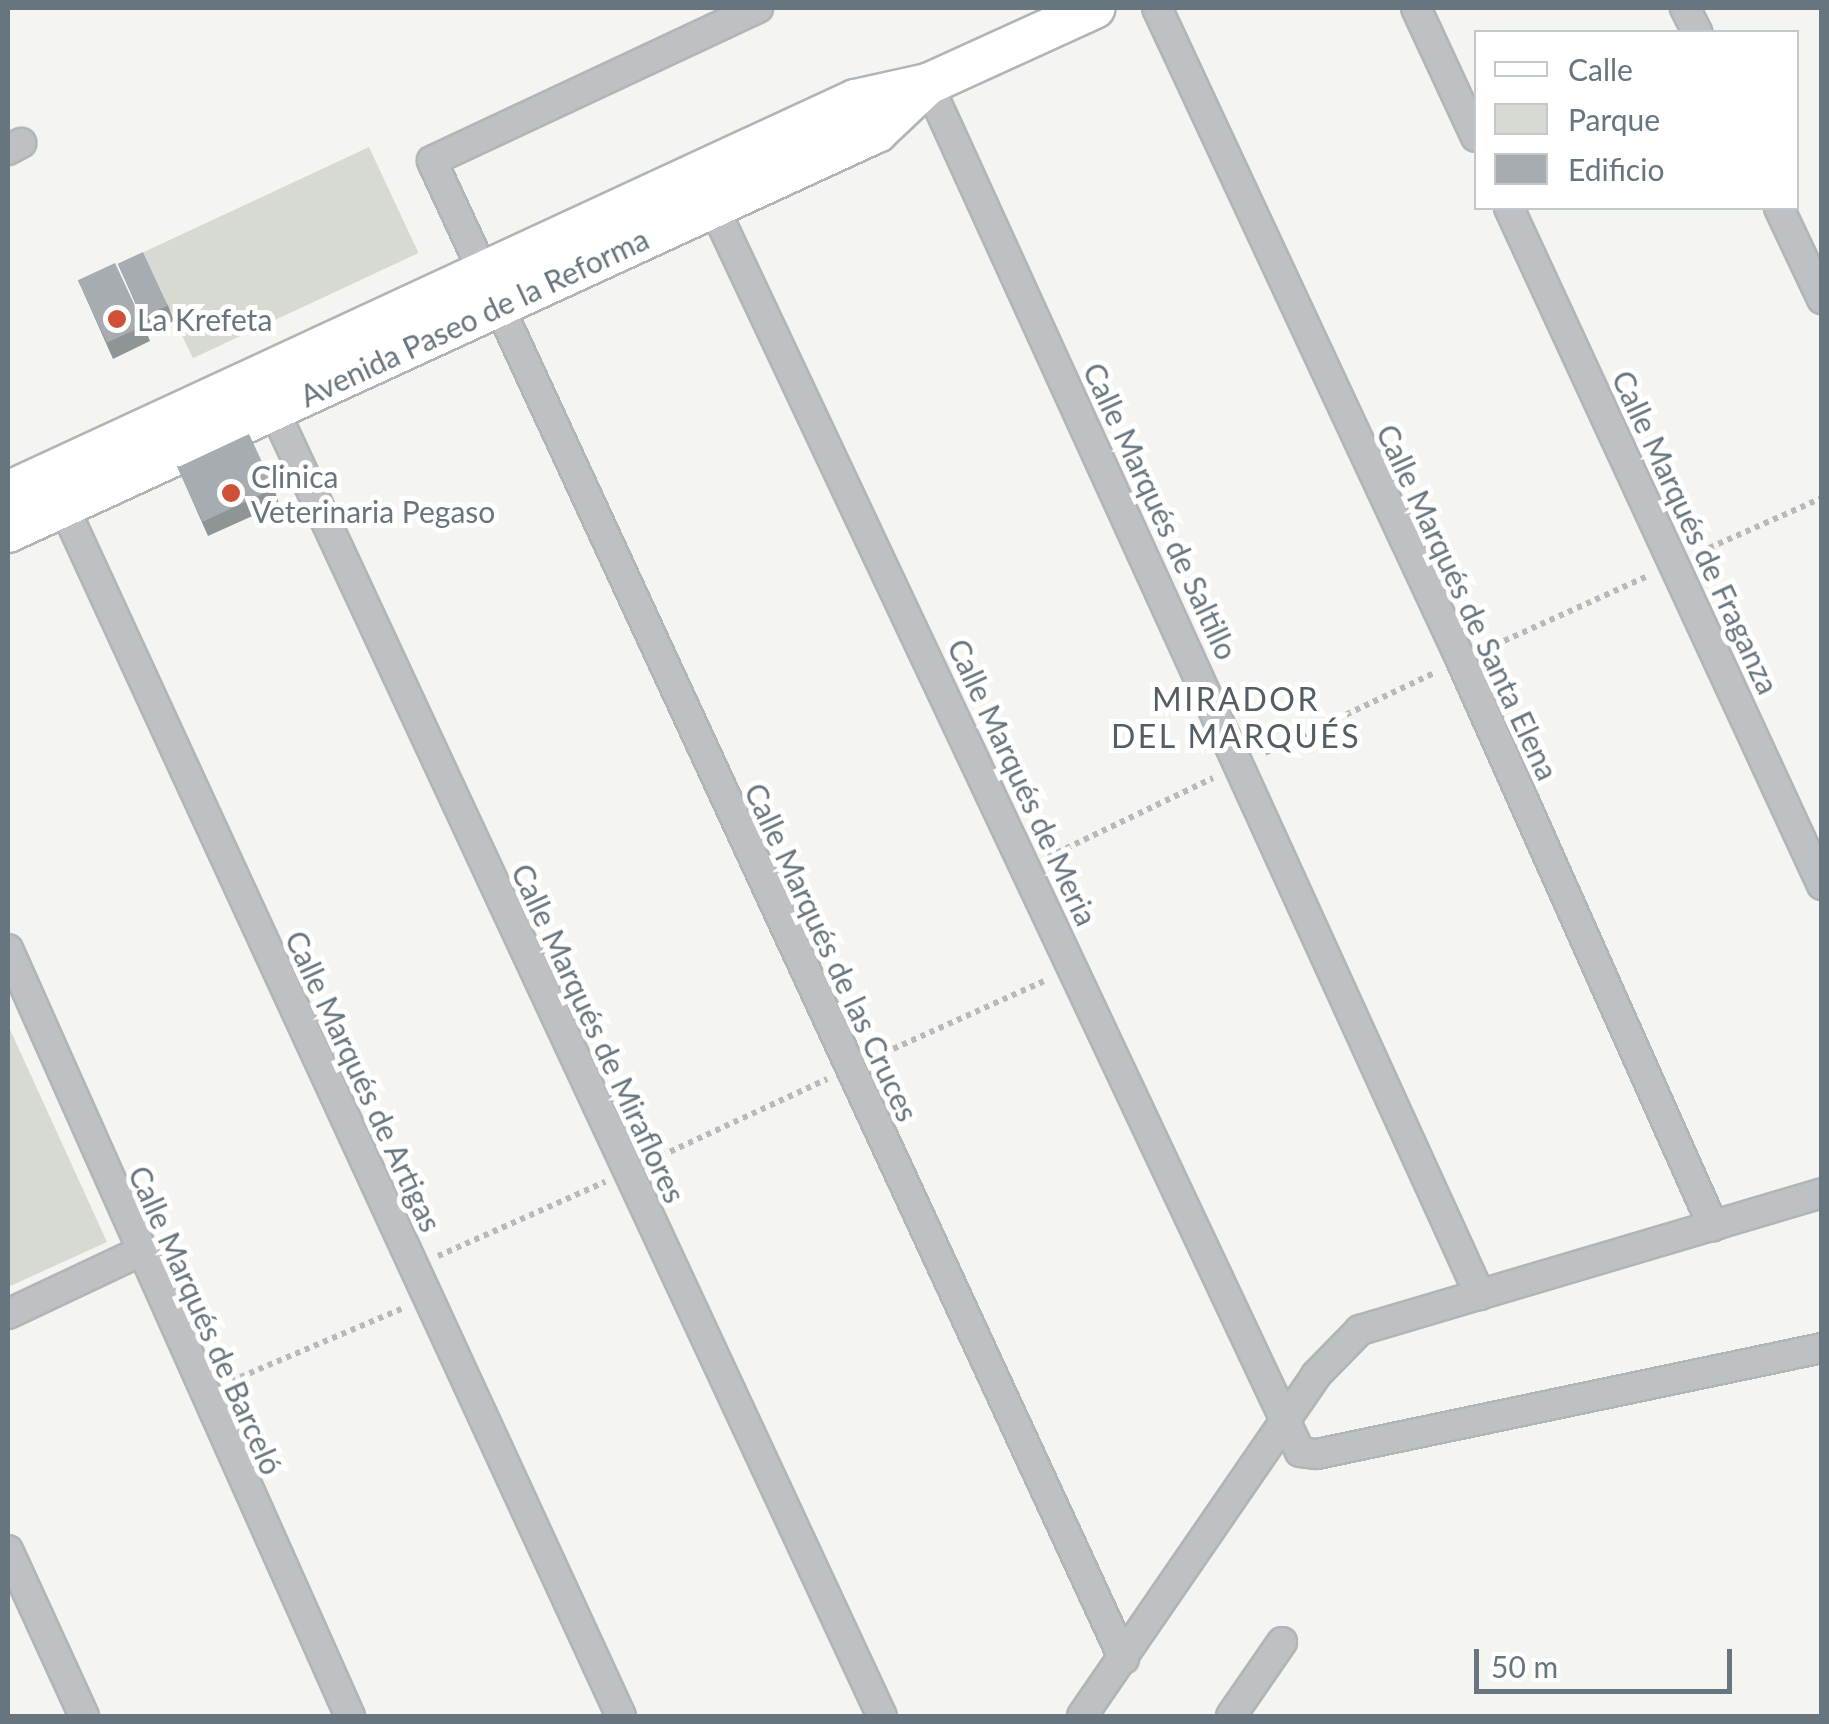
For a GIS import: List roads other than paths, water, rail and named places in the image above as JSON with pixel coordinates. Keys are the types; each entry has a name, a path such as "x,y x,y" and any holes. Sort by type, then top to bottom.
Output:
{"street":[{"name":"Calle Marqués de las Cruces","path":"758,8 432,160 1124,1658"},
{"name":"Avenida Paseo de la Reforma","path":"8,532 56,489 705,189 876,132 928,84 1095,8"},
{"name":"Calle Marqués de Santa Elena","path":"1158,8 1461,660 1713,1226"},
{"path":"1416,8 1474,133"},
{"name":"Calle Marqués de Saltillo","path":"928,84 1242,764 1480,1295"},
{"name":"Calle Marqués de Meria","path":"705,189 1029,866 1282,1423"},
{"name":"Calle Marqués de Fraganza","path":"1510,210 1822,885"},
{"path":"1779,210 1822,299"},
{"name":"Calle Marqués de Miraflores","path":"266,393 882,1716"},
{"name":"Avenida Paseo de la Reforma","path":"8,492 56,489"},
{"name":"Calle Marqués de Artigas","path":"56,489 621,1716"},
{"name":"Calle Marqués de Barceló","path":"8,949 139,1252 350,1716"},
{"path":"1082,1716 1316,1375 1360,1330 1822,1193"},
{"path":"8,1314 139,1252"},
{"path":"1282,1423 1300,1452 1317,1454 1822,1348"},
{"path":"8,1550 84,1716"},
{"path":"1231,1716 1282,1642"}],"place":[{"name":"La Krefeta","path":"117,319"},
{"name":"Clinica Veterinaria Pegaso","path":"231,493"}],"district":[{"name":"MIRADOR DEL MARQUÉS","path":"1236,718"}]}
